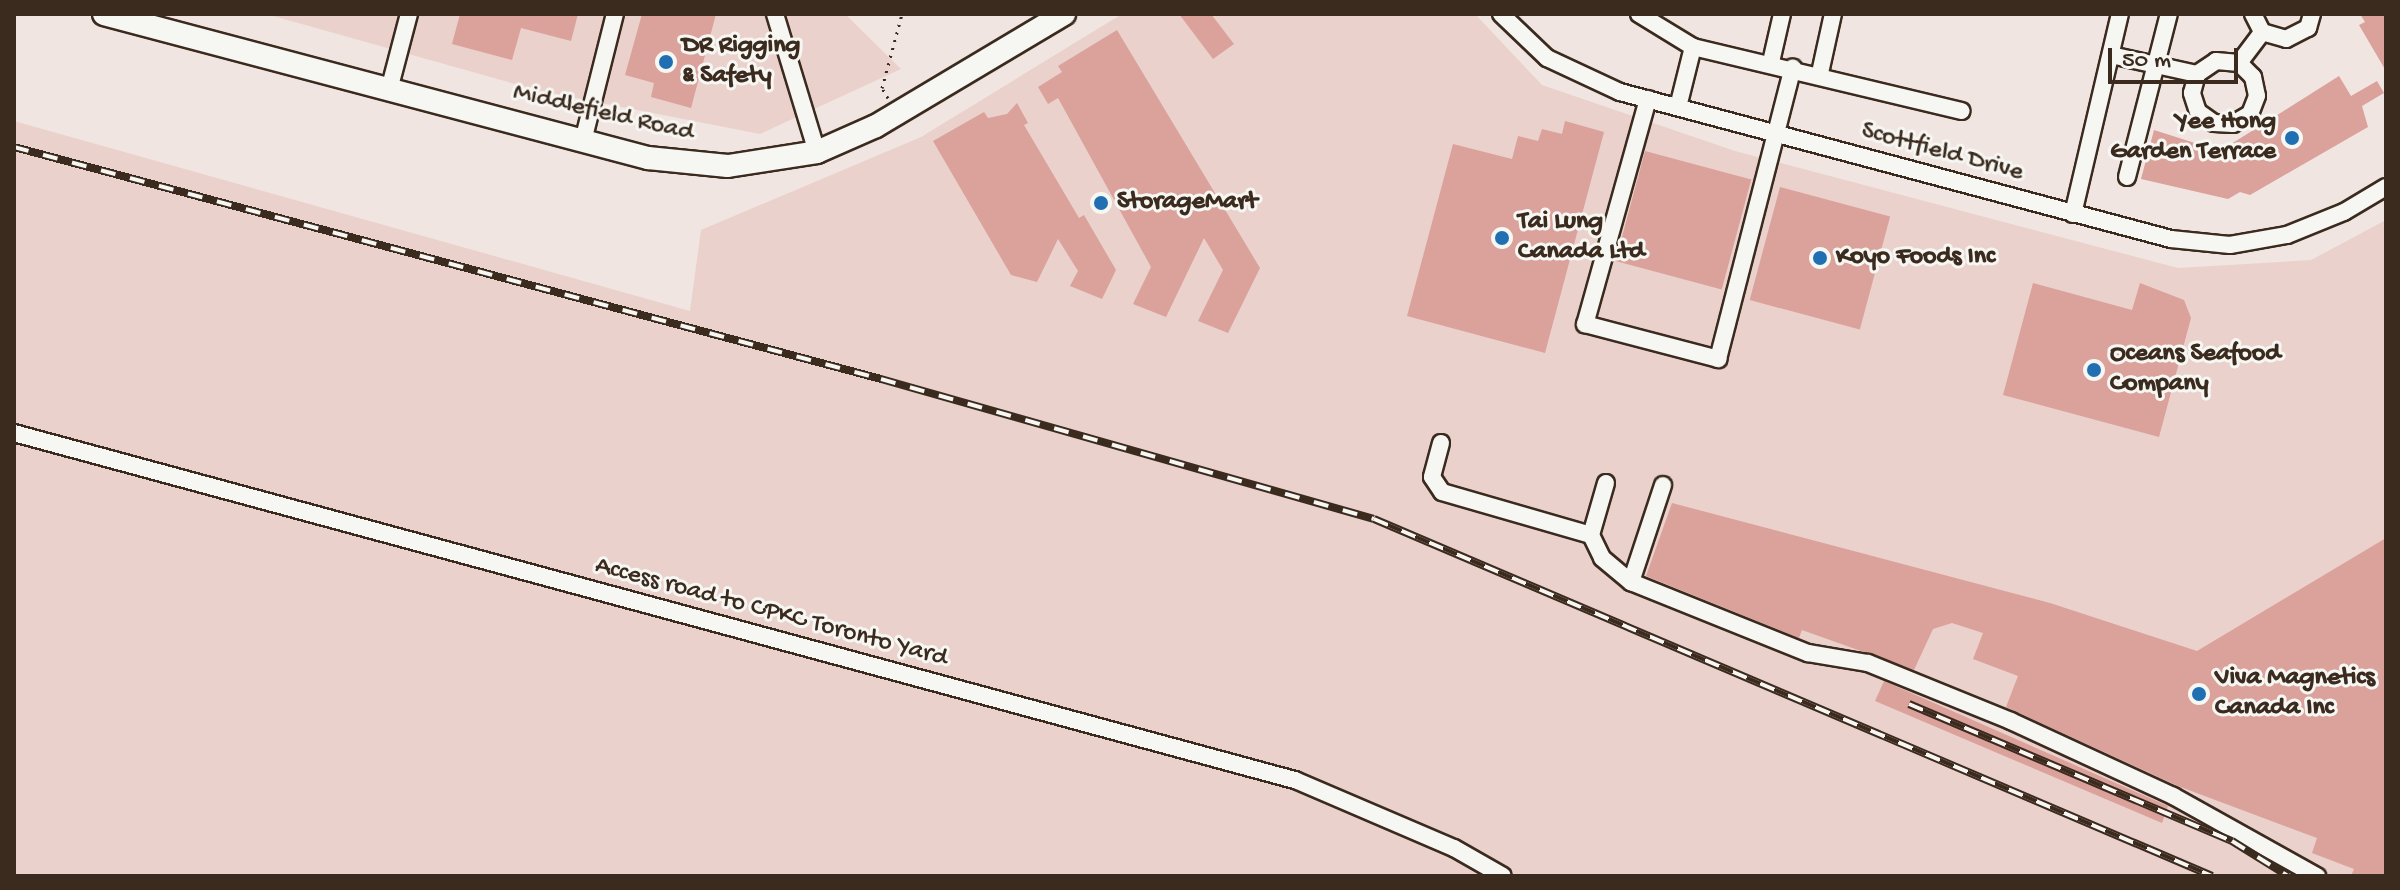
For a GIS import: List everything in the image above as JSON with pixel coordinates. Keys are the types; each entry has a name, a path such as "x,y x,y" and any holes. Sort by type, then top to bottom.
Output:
{"main road":[{"name":"Middlefield Road","path":"104,14 583,141 689,164 728,166 817,152 876,126 1064,14"}],"street":[{"path":"389,90 409,14"},
{"path":"583,141 615,14"},
{"path":"775,14 817,152"},
{"name":"Scottfield Drive","path":"1501,14 1536,49 1570,72 1648,99 2171,239 2230,245 2318,225 2386,187"},
{"path":"1639,14 1693,47 1820,73 1961,111"},
{"path":"1771,62 1782,14"},
{"path":"1820,73 1833,14"},
{"path":"2073,214 2120,14"},
{"path":"2127,177 2169,14"},
{"path":"2253,14 2262,32 2286,39 2308,28 2312,14"},
{"path":"2239,63 2262,32"},
{"path":"1678,107 1693,47"},
{"path":"2111,55 2197,74"},
{"path":"2216,61 2239,63 2253,77 2257,96 2250,114 2233,124 2214,123 2198,112 2192,93 2197,74 2216,61"},
{"path":"1648,99 1585,324 1718,359 1793,67"},
{"name":"Access road to CPKC Toronto Yard","path":"14,433 1295,780 1454,848 1503,876"},
{"path":"1441,443 1432,477 1442,492 1591,535"},
{"path":"1606,483 1591,535 1602,558 1631,582 1808,653 1868,663 2011,721 2173,796 2317,876"},
{"path":"1631,582 1663,485"}],"path":[{"path":"882,88 902,14"}],"shaded area":[{"path":"266,14 845,14 901,69 760,134 540,91"},
{"path":"1122,14 1475,14 1542,85 1735,151 2178,268 2311,260 2386,220 2386,876 14,876 14,121 690,311 701,230 921,137"}],"building":[{"path":"460,14 578,14 571,41 521,28 512,60 452,44"},
{"name":"DR Rigging & Safety","path":"642,14 716,14 691,108 651,97 654,83 625,75"},
{"path":"1179,14 1211,14 1234,44 1213,59"},
{"path":"2360,14 2386,14 2386,71 2359,25 2365,22"},
{"path":"1117,30 1260,268 1228,333 1198,321 1223,270 1204,238 1166,317 1133,304 1151,267 1058,98 1048,104 1038,87 1062,72 1058,66"},
{"name":"Yee Hong Garden Terrace","path":"2339,76 2351,96 2377,81 2384,93 2362,106 2368,127 2250,195 2240,192 2228,199 2141,179 2154,130 2220,151"},
{"path":"1017,103 1028,123 1024,125 1079,218 1084,215 1116,270 1102,299 1070,286 1078,271 1058,239 1037,282 1011,275 933,141 984,112 988,118 1007,114"},
{"name":"Tai Lung Canada Ltd","path":"1565,121 1604,132 1545,353 1407,316 1453,144 1512,159 1518,136 1538,141 1542,129 1562,134"},
{"path":"1645,151 1751,179 1722,290 1615,261"},
{"name":"Koyo Foods Inc","path":"1780,187 1890,217 1860,330 1750,300"},
{"name":"Oceans Seafood Company","path":"2033,283 2132,310 2140,283 2184,300 2191,318 2159,437 2003,395"},
{"name":"Viva Magnetics Canada Inc","path":"1672,503 2050,603 2197,651 2386,538 2386,876 2351,876 2354,869 2312,853 2317,838 2178,786 2006,707 2018,676 1973,659 1983,633 1952,623 1933,629 1914,670 1802,630 1799,638 1646,576"},
{"path":"1884,681 2168,806 2162,823 1875,701"}],"railway":[{"path":"14,147 881,379 1374,519 2212,876"},
{"path":"1909,704 2232,841 2288,876"}],"place":[{"name":"DR Rigging & Safety","path":"666,62"},
{"name":"Yee Hong Garden Terrace","path":"2292,138"},
{"name":"StorageMart","path":"1101,203"},
{"name":"Tai Lung Canada Ltd","path":"1502,238"},
{"name":"Koyo Foods Inc","path":"1820,258"},
{"name":"Oceans Seafood Company","path":"2094,370"},
{"name":"Viva Magnetics Canada Inc","path":"2199,694"}]}
